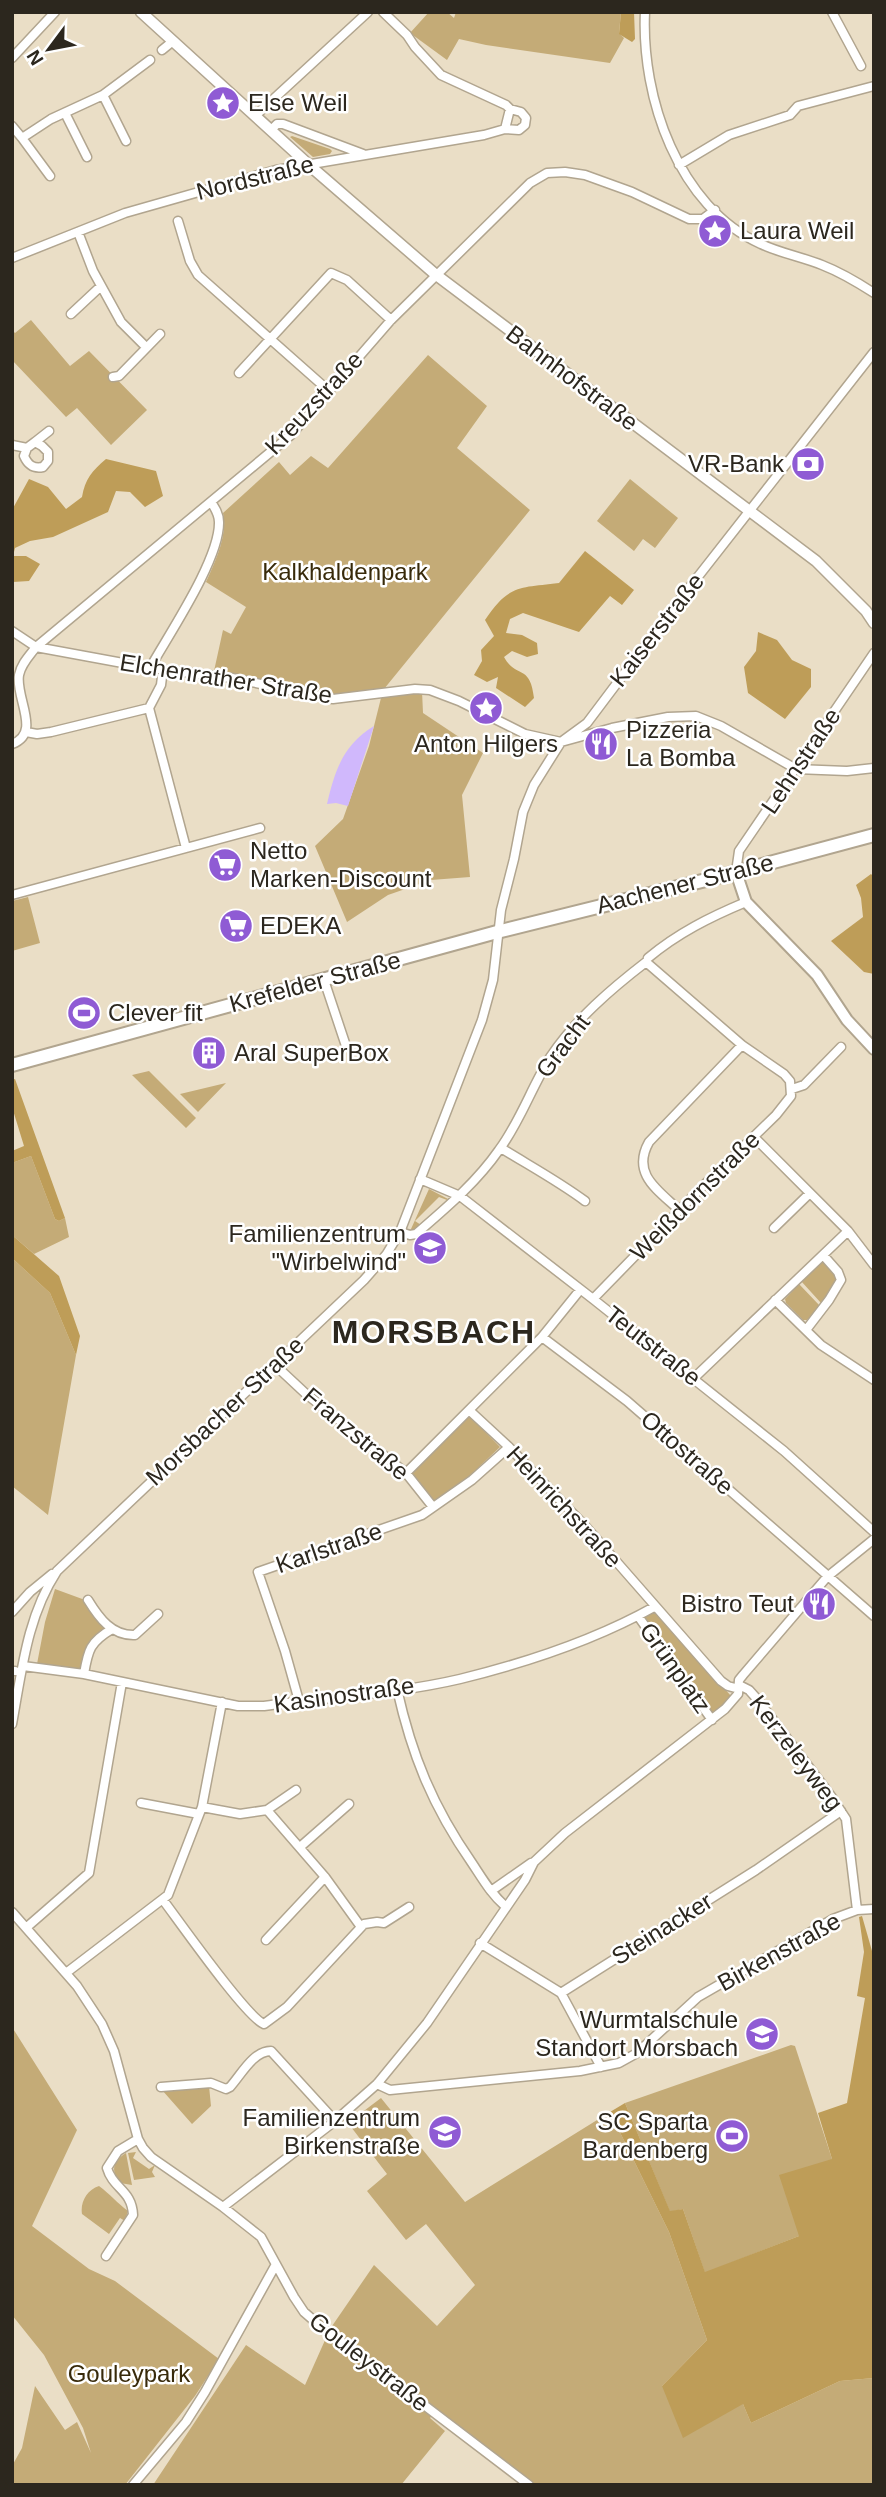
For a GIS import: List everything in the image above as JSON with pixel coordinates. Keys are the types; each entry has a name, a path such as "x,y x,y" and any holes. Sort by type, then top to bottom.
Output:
{"main road":[{"name":"Aachener Straße","path":"497,932 874,835"},
{"path":"736,872 746,902 817,975 847,1020 874,1049"},
{"name":"Krefelder Straße","path":"12,1065 497,932"}],"street":[{"path":"12,58 55,12"},
{"name":"Bahnhofstraße","path":"141,12 309,165 435,274 816,561 866,611 874,623"},
{"path":"256,116 368,12"},
{"path":"383,12 441,75 506,105 510,109 505,129"},
{"path":"645,12 652,94 663,133 679,165 702,198 733,227 760,244 823,265 874,293"},
{"path":"832,12 860,66"},
{"path":"162,50 173,41"},
{"path":"22,138 51,118 103,95 150,60"},
{"path":"679,165 729,135 790,115 798,106 874,86"},
{"path":"103,95 126,141"},
{"name":"Nordstraße","path":"12,258 125,213 276,170 484,135 505,129 519,130 525,125 526,118 521,112 510,109"},
{"path":"65,113 87,157"},
{"path":"271,130 277,124 283,124 363,154"},
{"path":"12,126 50,176"},
{"name":"Kreuzstraße","path":"36,647 290,435 435,274 519,192 547,173 585,175 641,196 689,219 703,219 715,210"},
{"path":"178,221 190,261 198,275 329,391"},
{"path":"78,232 101,286 121,321 146,347"},
{"path":"239,373 331,273 347,280 391,320"},
{"path":"71,314 101,286"},
{"path":"113,376 119,376 160,334"},
{"name":"Kaiserstraße","path":"497,932 527,799 561,742 587,723 874,352"},
{"path":"12,445 31,445 49,431"},
{"path":"150,668 198,586 212,553 219,522 211,502"},
{"name":"Elchenrather Straße","path":"12,631 36,647 150,668 232,678 333,699 422,688 459,701 525,734 561,742"},
{"path":"12,744 21,741 26,732 27,723 18,686 20,673 36,647"},
{"name":"Lehnstraße","path":"736,872 739,851 874,653"},
{"path":"163,669 161,685 149,708 186,848"},
{"path":"26,732 51,732 149,708"},
{"path":"561,742 668,717 696,716 721,726 796,769 847,771 874,768"},
{"path":"12,895 260,828"},
{"name":"Gracht","path":"400,1231 416,1234 460,1196 501,1148 535,1083 585,1014 664,944 703,920 746,902"},
{"name":"Morsbacher Straße","path":"12,1612 30,1592 58,1571 377,1266 400,1231 482,1020 493,980 497,932"},
{"path":"647,960 742,1045 784,1074 792,1089"},
{"path":"324,980 346,1046"},
{"path":"679,1210 647,1179 642,1161 644,1151 649,1142 742,1045"},
{"name":"Weißdornstraße","path":"593,1299 787,1103 792,1089 804,1085 841,1047"},
{"path":"754,1137 848,1231 874,1265"},
{"path":"501,1148 534,1169 553,1177 585,1201"},
{"name":"Teutstraße","path":"420,1179 460,1196 593,1299 785,1451 874,1532"},
{"path":"774,1228 810,1193"},
{"path":"694,1378 848,1231"},
{"path":"806,1330 830,1300 841,1280 838,1272 823,1255"},
{"path":"406,1473 542,1337 580,1290"},
{"path":"775,1300 821,1345 874,1380"},
{"name":"Ottostraße","path":"542,1337 627,1401 874,1616"},
{"name":"Franzstraße","path":"275,1365 305,1393 406,1473 433,1507"},
{"name":"Heinrichstraße","path":"470,1411 509,1447 587,1528 654,1607"},
{"name":"Karlstraße","path":"299,1702 258,1572 405,1522 433,1507 472,1480 509,1447"},
{"path":"491,1891 534,1862 591,1812 725,1709 738,1694 743,1675 827,1577 874,1539"},
{"name":"Morsbacher Straße","path":"12,1724 34,1614 58,1571"},
{"path":"88,1600 112,1629 121,1634 135,1635 158,1614"},
{"name":"Kasinostraße","path":"23,1666 85,1674 251,1707 458,1679 612,1629 654,1607"},
{"name":"Grünplatz","path":"654,1607 721,1681 728,1686 739,1687"},
{"name":"Grünplatz","path":"638,1616 712,1720"},
{"path":"85,1674 88,1651 93,1643 112,1629"},
{"path":"27,1927 89,1873 122,1682"},
{"name":"Kerzeleyweg","path":"739,1687 749,1690 758,1700 841,1811 849,1833 857,1910"},
{"path":"397,1689 422,1776 451,1831 491,1891 505,1906"},
{"path":"66,1973 163,1900 173,1884 200,1810 222,1702"},
{"path":"141,1803 240,1814 267,1810 296,1790"},
{"path":"300,1847 349,1804"},
{"path":"267,1810 325,1877 361,1927"},
{"name":"Steinacker","path":"561,1993 756,1870 841,1811"},
{"path":"223,2207 335,2121 377,2084 427,2023 525,1880 534,1862"},
{"path":"265,1940 325,1877"},
{"path":"163,1900 242,2002 259,2022 264,2024 287,2007 343,1950 361,1927 370,1923 384,1923 409,1907"},
{"name":"Birkenstraße","path":"377,2084 390,2090 580,2071 619,2063 637,2053 698,1997 833,1919 857,1910 874,1909"},
{"name":"Gouleystraße","path":"12,1912 66,1973 102,2024 128,2097 138,2139 151,2157 261,2237 275,2266 304,2312 529,2485"},
{"path":"480,1943 561,1993 601,2067"},
{"path":"161,2087 211,2083 226,2089 256,2057 265,2051 271,2051 335,2121"},
{"path":"106,2256 134,2215 129,2196 112,2179 107,2168 118,2151 138,2139"},
{"path":"133,2485 186,2422 275,2266"}],"green space":[{"path":"429,12 447,12 454,18 456,12 621,12 619,33 624,38 610,63 459,39 447,60 410,33"},
{"path":"290,137 332,151 330,154 313,157"},
{"path":"31,320 70,366 89,351 147,410 111,445 77,408 66,417 12,360 12,330 15,333"},
{"name":"Kalkhaldenpark","path":"428,355 487,406 457,448 530,510 384,689 334,695 214,671 223,630 231,634 246,607 206,582 222,539 223,513 279,462 290,475 311,456 328,468"},
{"path":"630,479 678,518 655,548 643,539 634,551 597,521"},
{"path":"422,691 423,713 483,753 462,795 470,877 431,880 388,895 347,922 315,846 343,819 369,746 381,698"},
{"path":"28,897 40,943 12,951 12,901"},
{"path":"149,1071 196,1118 186,1128 132,1075"},
{"path":"226,1083 198,1112 180,1094"},
{"path":"31,1156 55,1219 59,1221 65,1218 69,1237 34,1254 12,1235 12,1163"},
{"path":"429,1189 448,1199 439,1197 415,1221 421,1225 412,1231 411,1229"},
{"path":"12,1258 50,1293 76,1355 48,1515 12,1486"},
{"path":"823,1260 835,1273 837,1280 821,1303 801,1281"},
{"path":"799,1284 820,1306 807,1320 803,1320 785,1299"},
{"path":"470,1416 500,1447 461,1484 434,1502 410,1473 419,1461"},
{"path":"55,1589 85,1600 106,1629 89,1642 81,1671 37,1664"},
{"path":"654,1609 731,1696 713,1716 642,1617"},
{"name":"Gouleypark","path":"12,2027 77,2130 32,2226 89,2269 115,2281 219,2359 195,2396 125,2485 12,2485 12,2466 22,2448 35,2386 65,2430 77,2422 91,2453 83,2428 44,2355 12,2315"},
{"name":"SC Sparta Bardenberg","path":"791,2045 795,2046 832,2159 799,2236 705,2273 683,2209 670,2212 625,2103"},
{"path":"209,2086 211,2106 192,2124 162,2090"},
{"path":"381,2098 465,2202 610,2112 669,2232 707,2340 662,2386 743,2404 751,2423 840,2381 874,2378 874,2485 534,2485 437,2410 430,2418 445,2431 401,2485 153,2485 246,2345 305,2385 330,2329 374,2265 437,2326 475,2285 426,2224 406,2240 367,2191 387,2174 348,2123"},
{"path":"136,2152 133,2158 149,2169 155,2165 152,2172 155,2177 134,2180 128,2153"},
{"path":"126,2153 132,2185 120,2183 114,2170 118,2159"},
{"path":"99,2186 128,2211 125,2221 120,2218 109,2234 82,2214 85,2197"}],"shaded area":[{"path":"621,12 634,12 635,39 632,42 619,34"},
{"path":"106,459 156,471 163,496 145,507 130,492 116,491 108,512 53,537 30,541 15,548 13,556 26,556 40,564 29,581 13,582 12,510 29,479 48,487 66,509 82,497 90,476"},
{"path":"585,551 634,590 622,605 610,596 579,632 523,613 510,619 506,633 522,635 537,643 538,654 527,657 512,651 504,657 513,668 526,675 532,687 534,698 525,707 496,688 498,677 487,682 474,675 482,661 481,650 494,636 485,620 501,600 516,590 559,583"},
{"path":"758,632 777,640 792,660 811,669 811,687 785,719 748,693 744,667 756,651"},
{"path":"374,726 348,806 327,804 342,759 355,741"},
{"path":"871,874 874,877 874,974 864,972 831,941 863,917 861,898 856,885"},
{"path":"15,1079 65,1218 59,1221 55,1219 31,1156 12,1163 12,1151 24,1146 12,1107 12,1080"},
{"path":"12,1235 59,1276 80,1336 76,1355 50,1293 12,1258"},
{"path":"862,1916 874,1958 874,2378 840,2381 751,2423 743,2404 683,2438 662,2386 707,2340 669,2232 610,2112 625,2103 670,2211 683,2209 705,2272 799,2236 779,2175 832,2159 818,2113 847,2103 865,1998 857,1996 864,1952 859,1917"}],"place":[{"name":"Else Weil","path":"223,103"},
{"name":"Laura Weil","path":"715,231"},
{"name":"VR-Bank","path":"808,464"},
{"name":"Anton Hilgers","path":"486,708"},
{"name":"Pizzeria La Bomba","path":"601,744"},
{"name":"Netto Marken-Discount","path":"225,865"},
{"name":"EDEKA","path":"236,926"},
{"name":"Clever fit","path":"84,1013"},
{"name":"Aral SuperBox","path":"209,1053"},
{"name":"Familienzentrum \"Wirbelwind\"","path":"430,1248"},
{"name":"Bistro Teut","path":"819,1604"},
{"name":"Wurmtalschule Standort Morsbach","path":"762,2034"},
{"name":"Familienzentrum Birkenstraße","path":"445,2132"},
{"name":"SC Sparta Bardenberg","path":"732,2136"}],"district":[{"name":"MORSBACH","path":"434,1332"}]}
